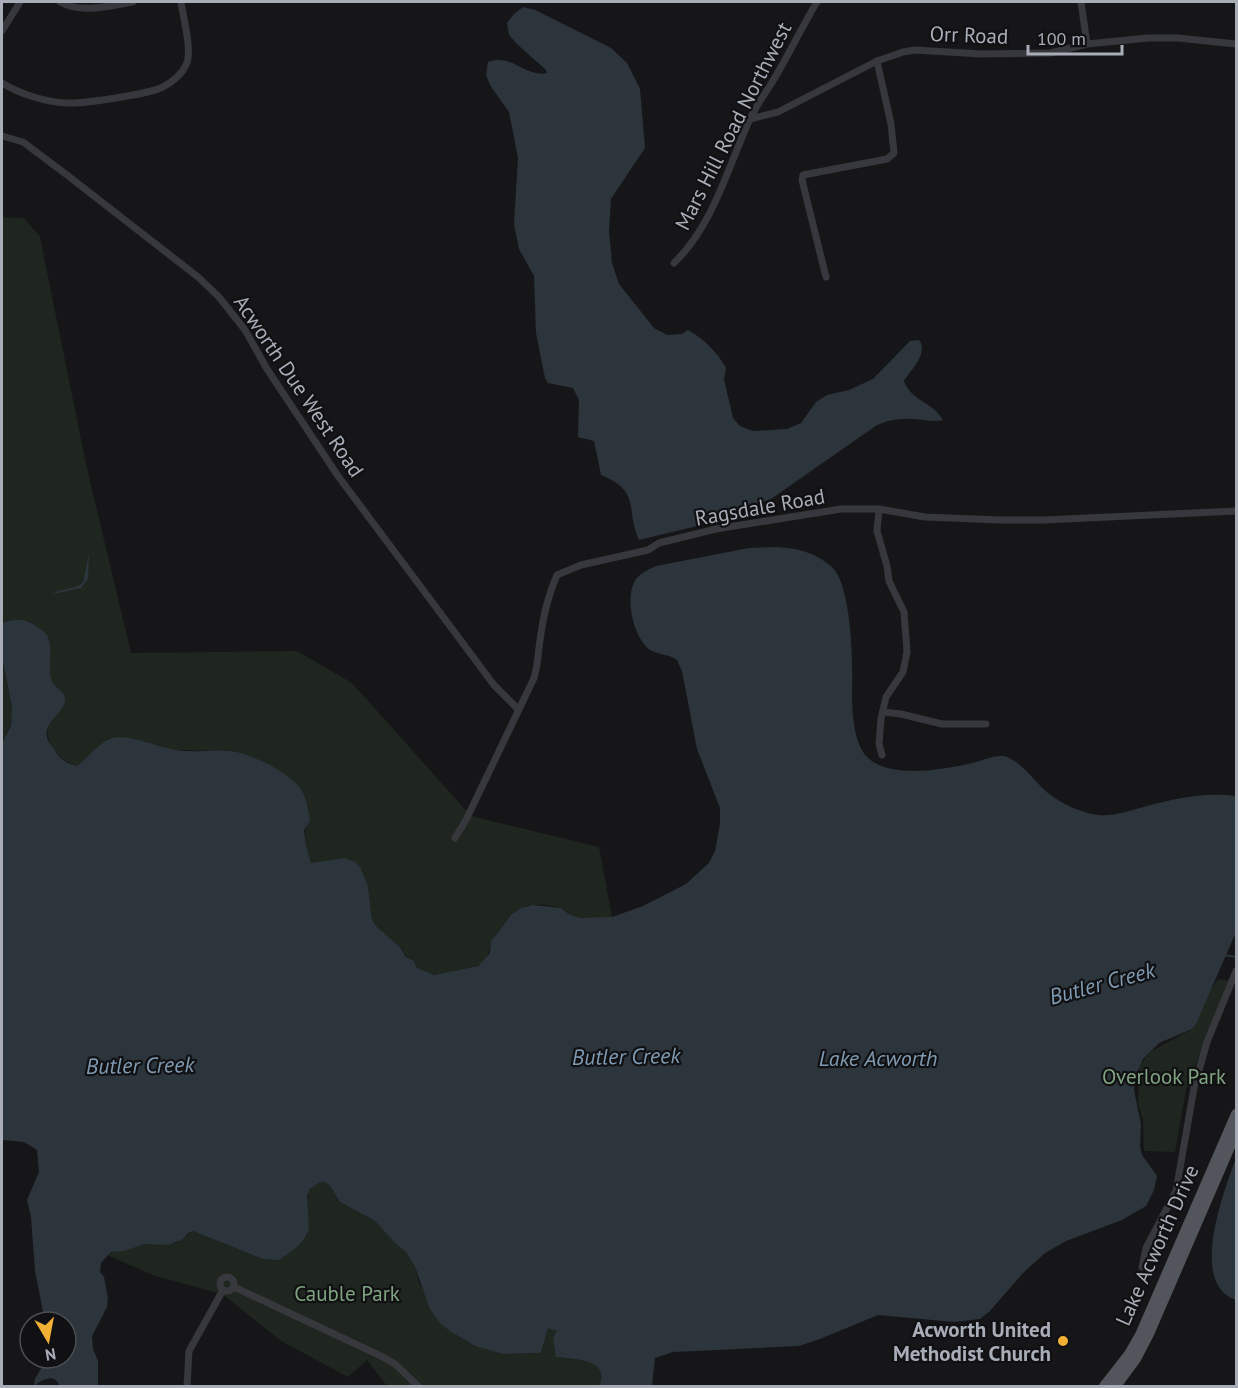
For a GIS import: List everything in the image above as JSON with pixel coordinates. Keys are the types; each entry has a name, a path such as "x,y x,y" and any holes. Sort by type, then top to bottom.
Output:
{"main road":[{"name":"Lake Acworth Drive","path":"1116,1386 1143,1345 1236,1114"},
{"name":"Lake Acworth Drive","path":"1104,1386 1129,1354 1140,1335 1236,1133"}],"street":[{"path":"2,31 20,2"},
{"path":"60,2 92,9 133,2"},
{"path":"2,83 15,91 67,104 162,88 177,77 187,64 189,52 181,2"},
{"name":"Mars Hill Road Northwest","path":"674,263 685,252 717,198 750,119 817,2"},
{"path":"1081,2 1087,44"},
{"name":"Orr Road","path":"750,119 778,112 877,62 915,50 981,54 1051,53 1087,44 1148,38 1178,38 1236,44"},
{"path":"826,277 802,180 803,175 887,159 894,153 891,124 877,62"},
{"name":"Acworth Due West Road","path":"2,136 23,142 49,161 198,277 219,297 245,330 267,369 338,476 494,685 518,709"},
{"name":"Ragsdale Road","path":"455,838 466,820 537,669 546,606 557,575 581,565 648,550 659,543 748,522 841,509 879,509 925,517 961,520 1022,520 1236,511"},
{"path":"879,509 877,531 889,581 904,612 907,652 903,672 886,697 879,744 882,755"},
{"path":"883,712 942,724 986,724"},
{"path":"1142,1266 1146,1248 1176,1191 1194,1088 1207,1042 1236,971"},
{"path":"223,1290 220,1284 225,1277 230,1276 234,1279 234,1287"},
{"path":"223,1290 228,1291 234,1287"},
{"path":"234,1287 381,1356 395,1364 418,1386"},
{"path":"187,1386 189,1351 223,1290"}],"green space":[{"path":"2,217 24,218 40,237 86,464 131,653 297,651 352,683 471,816 599,847 612,917 584,919 551,906 523,907 510,917 497,932 488,955 480,964 442,974 428,974 418,968 414,961 407,957 372,920 368,886 332,860 311,864 305,836 309,808 288,777 269,765 232,751 174,750 148,742 116,738 108,739 77,766 58,754 49,742 48,727 61,709 60,690 51,678 46,634 29,621 2,623"},
{"path":"2,656 12,707 11,726 2,743"},
{"name":"Overlook Park","path":"1218,979 1228,981 1186,1090 1175,1152 1144,1151 1143,1119 1138,1104 1139,1067 1150,1052 1192,1029"},
{"name":"Cauble Park","path":"325,1182 340,1202 375,1221 406,1252 415,1267 419,1283 457,1336 475,1346 503,1354 541,1353 548,1327 558,1331 556,1357 580,1360 595,1365 602,1377 599,1386 387,1386 367,1360 348,1377 281,1341 222,1294 155,1276 107,1255 144,1244 173,1244 193,1231 263,1259 309,1229 307,1200 309,1193 317,1184"}],"water":[{"path":"523,7 535,10 611,48 627,63 640,89 645,148 611,199 609,231 612,263 619,284 654,328 667,335 682,334 688,330 705,342 719,357 726,368 724,379 733,418 740,426 753,431 787,429 801,423 816,402 827,395 849,390 873,379 910,341 919,340 922,345 920,356 904,381 917,398 933,409 943,420 898,419 877,425 771,499 697,526 639,540 627,495 614,481 601,475 594,441 578,437 579,400 573,388 548,383 545,378 536,333 534,276 519,249 514,224 518,158 509,112 490,85 486,75 488,62 497,60 512,63 539,74 547,73 509,35 507,23"},
{"name":"Lake Acworth","path":"749,548 790,548 812,554 832,567 839,577 844,591 850,626 854,726 862,751 877,764 889,768 917,771 960,766 1003,756 1016,762 1057,799 1080,810 1098,815 1116,814 1191,796 1236,796 1236,932 1196,1024 1192,1029 1159,1043 1143,1059 1135,1077 1134,1090 1141,1124 1142,1155 1157,1176 1154,1190 1146,1206 1122,1220 1066,1241 1045,1253 980,1319 954,1322 878,1315 799,1346 673,1352 655,1358 652,1386 599,1386 602,1377 595,1365 580,1360 556,1357 553,1338 557,1331 548,1328 541,1353 503,1354 475,1346 451,1332 440,1323 430,1309 415,1267 406,1252 375,1221 340,1202 325,1182 310,1189 307,1196 309,1229 304,1239 279,1260 263,1259 193,1231 183,1239 169,1245 145,1244 124,1251 111,1252 101,1263 100,1272 104,1277 108,1298 107,1307 92,1336 93,1349 98,1361 98,1386 60,1386 52,1378 48,1378 34,1386 40,1370 78,1370 78,1310 43,1310 35,1271 31,1217 27,1200 39,1172 37,1150 24,1142 2,1140 2,743 11,726 12,707 2,656 2,623 13,620 25,621 47,635 52,681 65,699 61,709 50,723 47,734 49,742 62,759 77,766 109,739 124,737 176,750 231,751 258,759 277,769 299,787 305,799 310,821 304,830 311,863 345,858 355,862 360,867 368,886 372,920 399,946 406,957 414,961 417,968 434,975 478,966 490,953 491,941 512,914 521,908 532,905 560,908 581,918 612,917 643,906 686,884 709,863 715,851 720,824 720,808 697,749 682,671 677,660 650,650 639,636 632,616 632,587 640,575 656,566"},
{"path":"89,552 88,579 81,588 53,594 83,583"},
{"path":"1236,1158 1236,1300 1222,1291 1214,1276 1212,1257 1218,1213"}],"waterway":[{"name":"Butler Creek","path":"1224,955 1236,957"}],"place":[{"name":"Acworth United Methodist Church","path":"1063,1341"}]}
